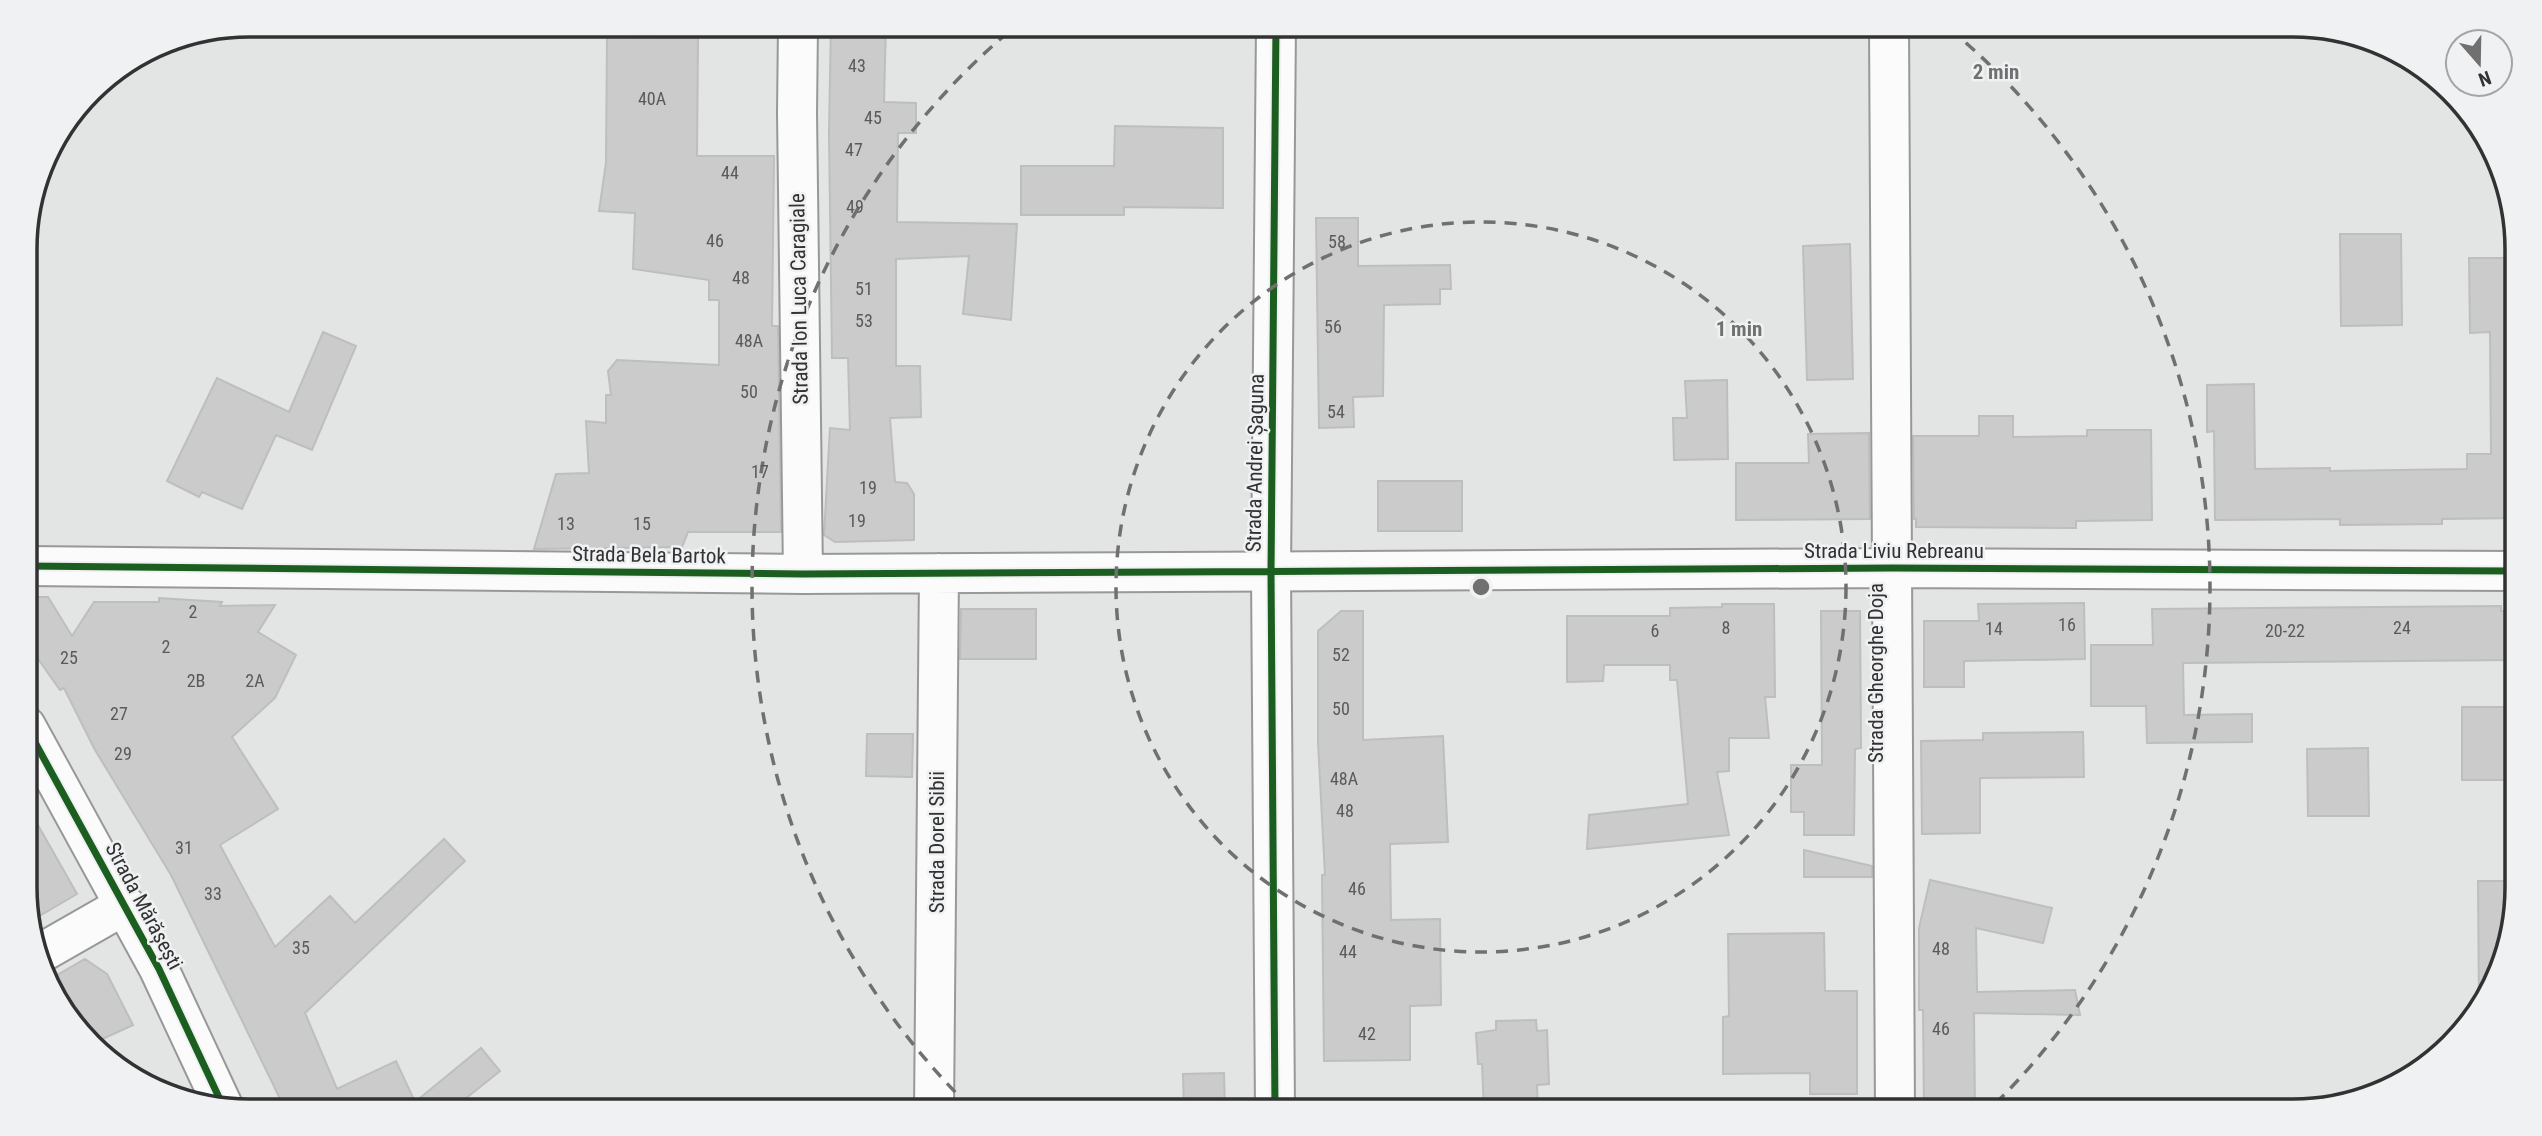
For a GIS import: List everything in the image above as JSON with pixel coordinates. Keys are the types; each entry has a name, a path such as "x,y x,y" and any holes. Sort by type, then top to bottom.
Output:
{"street":[{"name":"Strada Ion Luca Caragiale","path":"798,37 803,574"},
{"name":"Strada Andrei Șaguna","path":"1275,1099 1271,572 1276,37"},
{"name":"Strada Gheorghe Doja","path":"1889,37 1895,1099"},
{"name":"Strada Bela Bartok","path":"37,566 803,574 1271,572"},
{"name":"Strada Liviu Rebreanu","path":"1271,572 1893,568 2505,571"},
{"name":"Strada Dorel Sibii","path":"934,1099 939,573"},
{"name":"Strada Mărășești","path":"37,746 159,969 219,1097"},
{"path":"47,950 125,905"}],"building":[{"path":"607,37 698,38 697,156 774,156 772,326 778,326 781,532 688,532 682,547 534,549 556,474 589,473 586,421 606,423 606,395 611,395 608,371 617,360 719,365 719,300 709,300 709,280 633,269 635,213 599,211 606,163"},
{"path":"831,37 886,37 884,102 916,103 916,133 898,133 897,222 1017,224 1011,320 963,314 969,256 896,259 896,366 920,366 921,417 890,418 895,482 907,483 914,494 914,540 835,542 824,535 830,428 850,430 848,358 832,358 829,133"},
{"path":"1115,126 1223,128 1223,208 1124,207 1124,215 1021,215 1021,166 1114,166"},
{"path":"1316,218 1358,218 1358,266 1450,265 1451,289 1440,289 1440,304 1384,305 1383,396 1353,397 1354,427 1319,428"},
{"path":"2340,234 2401,234 2402,325 2341,326"},
{"path":"1850,244 1853,379 1807,380 1803,246"},
{"path":"2469,258 2505,258 2505,518 2442,519 2442,524 2340,525 2340,519 2215,520 2214,431 2207,432 2207,385 2254,384 2255,469 2467,469 2467,454 2491,454 2490,332 2470,333"},
{"path":"323,332 356,346 312,450 276,435 242,509 202,492 199,497 167,481 217,378 289,412"},
{"path":"1727,380 1728,459 1674,460 1673,418 1687,418 1685,381"},
{"path":"1979,416 2013,416 2013,437 2087,436 2087,430 2151,430 2152,520 2076,521 2076,528 1916,527 1913,436 1979,436"},
{"path":"1869,433 1870,519 1736,520 1736,463 1809,463 1808,434"},
{"path":"1378,481 1462,481 1462,531 1378,531"},
{"path":"37,597 48,597 72,636 94,602 159,602 159,598 222,602 220,606 275,605 258,632 296,655 275,698 232,737 278,809 220,845 275,947 330,896 355,923 444,839 465,861 305,1013 337,1089 396,1061 414,1099 280,1099 171,875 95,750 64,688 60,690 37,658"},
{"path":"2084,603 2085,659 1964,661 1964,687 1924,687 1924,621 1979,621 1978,604"},
{"path":"1722,604 1774,604 1775,697 1765,697 1769,738 1729,738 1729,771 1717,772 1729,835 1587,849 1589,815 1688,804 1677,680 1670,680 1670,665 1604,665 1603,681 1567,682 1567,616 1670,616 1670,608 1722,607"},
{"path":"2501,606 2501,611 2505,611 2505,660 2183,663 2184,715 2252,714 2252,742 2147,743 2146,706 2091,706 2091,645 2153,645 2152,609"},
{"path":"961,609 1036,609 1036,659 960,659"},
{"path":"1341,611 1363,611 1363,740 1443,736 1448,842 1390,844 1391,920 1440,919 1441,1005 1410,1006 1410,1060 1324,1061 1322,875 1325,875 1318,742 1318,631"},
{"path":"1821,611 1860,611 1861,748 1855,749 1854,835 1804,835 1804,812 1791,812 1791,765 1822,765"},
{"path":"2462,707 2505,707 2505,780 2462,780"},
{"path":"2083,732 2084,777 1980,778 1980,833 1922,834 1921,741 1983,740 1983,733"},
{"path":"867,734 913,734 912,777 866,776"},
{"path":"2368,748 2369,816 2308,816 2307,749"},
{"path":"37,823 77,894 39,916"},
{"path":"1804,850 1872,866 1872,877 1804,877"},
{"path":"1930,880 2052,908 2043,943 1976,928 1977,992 2075,990 2080,1015 1974,1013 1975,1099 1924,1099 1923,1010 1919,1010 1919,928"},
{"path":"2478,881 2505,881 2501,928 2494,955 2479,989"},
{"path":"1824,933 1825,991 1857,991 1857,1094 1810,1094 1810,1073 1723,1074 1723,1017 1729,1016 1728,934"},
{"path":"85,959 107,974 133,1025 102,1039 81,1016 57,975"},
{"path":"1536,1020 1537,1031 1547,1030 1549,1084 1537,1085 1538,1099 1483,1099 1482,1064 1478,1064 1476,1033 1496,1030 1496,1021"},
{"path":"481,1048 500,1071 465,1099 419,1099"},
{"path":"1224,1073 1225,1099 1184,1099 1183,1074"}],"cycle path":[{"path":"1275,1099 1271,572 1276,37"},
{"path":"37,566 803,574 1893,568 2505,571"},
{"path":"37,746 159,969 219,1097"}]}
